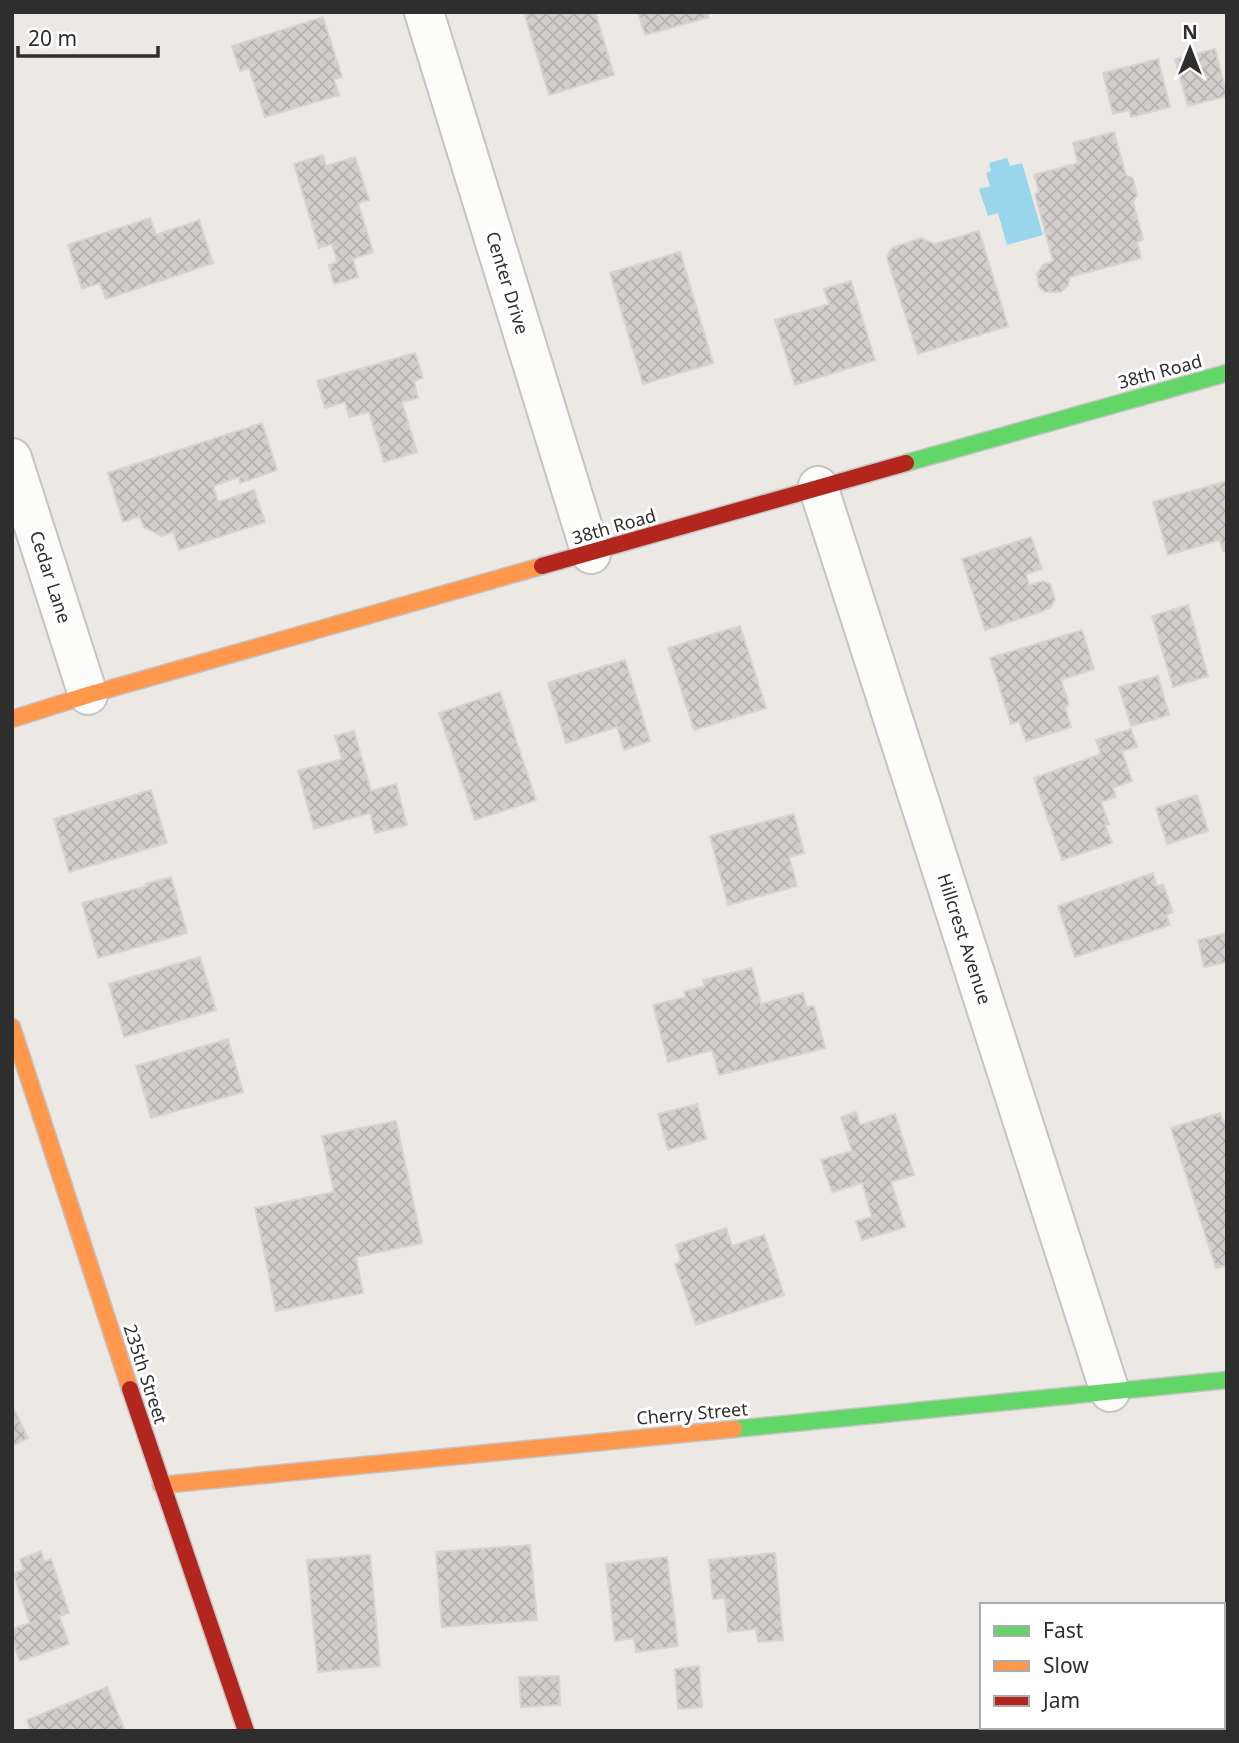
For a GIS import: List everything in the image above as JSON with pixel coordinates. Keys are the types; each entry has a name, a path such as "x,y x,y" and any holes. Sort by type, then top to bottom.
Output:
{"street":[{"name":"Center Drive","path":"424,12 591,554"},
{"name":"38th Road","path":"12,719 88,695 591,554 818,486 1227,373"},
{"name":"Cedar Lane","path":"12,458 88,695"},
{"name":"Hillcrest Avenue","path":"818,486 1110,1392"},
{"name":"235th Street","path":"12,1027 161,1485 246,1731"},
{"name":"Cherry Street","path":"161,1485 1227,1380"}],"water":[{"path":"1007,158 1010,166 1022,163 1043,235 1007,245 998,213 988,216 979,189 990,186 986,173 991,171 989,163"}],"building":[{"path":"524,12 595,12 614,75 549,95"},
{"path":"638,12 707,12 709,17 645,35"},
{"path":"323,17 342,77 334,79 339,95 265,117 249,68 240,71 232,46"},
{"path":"1215,49 1227,96 1188,106 1175,59"},
{"path":"1158,59 1170,107 1131,117 1129,110 1113,114 1103,73"},
{"path":"1114,132 1126,175 1133,179 1137,195 1133,202 1143,239 1137,242 1141,258 1070,277 1068,285 1061,292 1045,292 1039,287 1037,274 1043,265 1053,261 1035,194 1039,192 1034,175 1078,163 1073,143"},
{"path":"323,155 326,166 355,157 369,200 358,203 373,252 353,259 358,277 334,284 329,265 337,262 332,244 319,248 294,164"},
{"path":"150,218 156,235 199,220 213,263 106,299 100,283 82,289 68,245"},
{"path":"979,231 1008,326 918,354 887,258 891,248 921,238 934,244"},
{"path":"680,252 713,363 643,384 610,273"},
{"path":"851,281 875,360 795,385 775,320 829,304 824,289"},
{"path":"415,353 423,378 414,381 418,398 402,402 417,452 384,462 369,412 349,417 345,402 325,408 317,381"},
{"path":"262,423 277,470 240,483 239,477 213,486 218,502 254,490 265,522 179,550 173,532 161,536 144,527 139,516 123,522 108,473"},
{"path":"1227,481 1227,550 1223,551 1220,540 1168,555 1153,502"},
{"path":"1031,537 1042,569 1026,574 1029,585 1043,581 1050,584 1055,600 1051,607 1038,613 985,630 962,559"},
{"path":"1188,605 1208,676 1173,687 1152,616"},
{"path":"740,626 766,708 694,730 668,648"},
{"path":"1082,630 1094,669 1061,680 1069,705 1065,707 1071,727 1026,741 1019,721 1011,724 990,658"},
{"path":"625,660 650,741 624,750 617,727 566,743 548,683"},
{"path":"1158,676 1169,715 1131,726 1119,687"},
{"path":"500,692 536,800 475,820 439,713"},
{"path":"1131,729 1137,747 1122,751 1132,781 1113,788 1116,797 1101,802 1112,843 1062,860 1034,778 1101,754 1096,740"},
{"path":"354,731 371,791 396,784 407,825 375,833 370,813 314,829 298,771 342,759 335,736"},
{"path":"151,790 167,843 69,872 54,819"},
{"path":"1197,795 1208,831 1167,844 1156,808"},
{"path":"794,814 804,853 789,857 797,886 728,905 710,836"},
{"path":"1153,873 1157,886 1163,884 1173,912 1166,915 1170,925 1075,957 1058,906"},
{"path":"171,877 187,933 98,958 82,903"},
{"path":"1227,933 1227,962 1204,967 1198,940"},
{"path":"200,957 216,1010 124,1037 109,984"},
{"path":"752,968 761,1004 803,993 807,1007 814,1006 825,1048 719,1075 712,1050 668,1062 653,1005 686,997 684,992 705,986 703,980"},
{"path":"228,1039 243,1092 151,1118 136,1066"},
{"path":"697,1104 706,1139 668,1150 658,1114"},
{"path":"856,1112 860,1125 895,1114 914,1175 891,1182 905,1227 862,1240 856,1221 872,1217 862,1183 832,1192 821,1160 852,1151 841,1117"},
{"path":"1220,1113 1223,1121 1227,1119 1227,1265 1216,1268 1171,1128"},
{"path":"396,1121 422,1243 356,1257 363,1293 276,1311 255,1208 334,1192 322,1136"},
{"path":"726,1228 732,1246 764,1235 784,1295 696,1325 675,1264 681,1261 676,1245"},
{"path":"12,1405 28,1438 12,1446"},
{"path":"530,1545 537,1620 442,1627 436,1552"},
{"path":"41,1551 44,1562 51,1559 69,1613 59,1616 69,1644 20,1661 12,1639 12,1629 30,1623 13,1573 24,1570 20,1559"},
{"path":"775,1553 783,1640 758,1642 756,1629 728,1632 725,1598 713,1599 709,1560"},
{"path":"370,1555 380,1666 318,1672 307,1560"},
{"path":"667,1557 678,1646 636,1652 634,1638 615,1641 606,1564"},
{"path":"699,1666 702,1707 678,1709 675,1669"},
{"path":"559,1676 560,1705 521,1707 519,1677"},
{"path":"107,1687 125,1731 31,1731 27,1720"}],"traffic: fast":[{"path":"906,463 1227,373"},
{"path":"734,1429 1227,1380"}],"traffic: slow":[{"path":"12,719 542,566"},
{"path":"12,1027 130,1389"},
{"path":"161,1485 734,1429"}],"traffic: jam":[{"path":"542,566 906,463"},
{"path":"130,1389 246,1731"}]}
